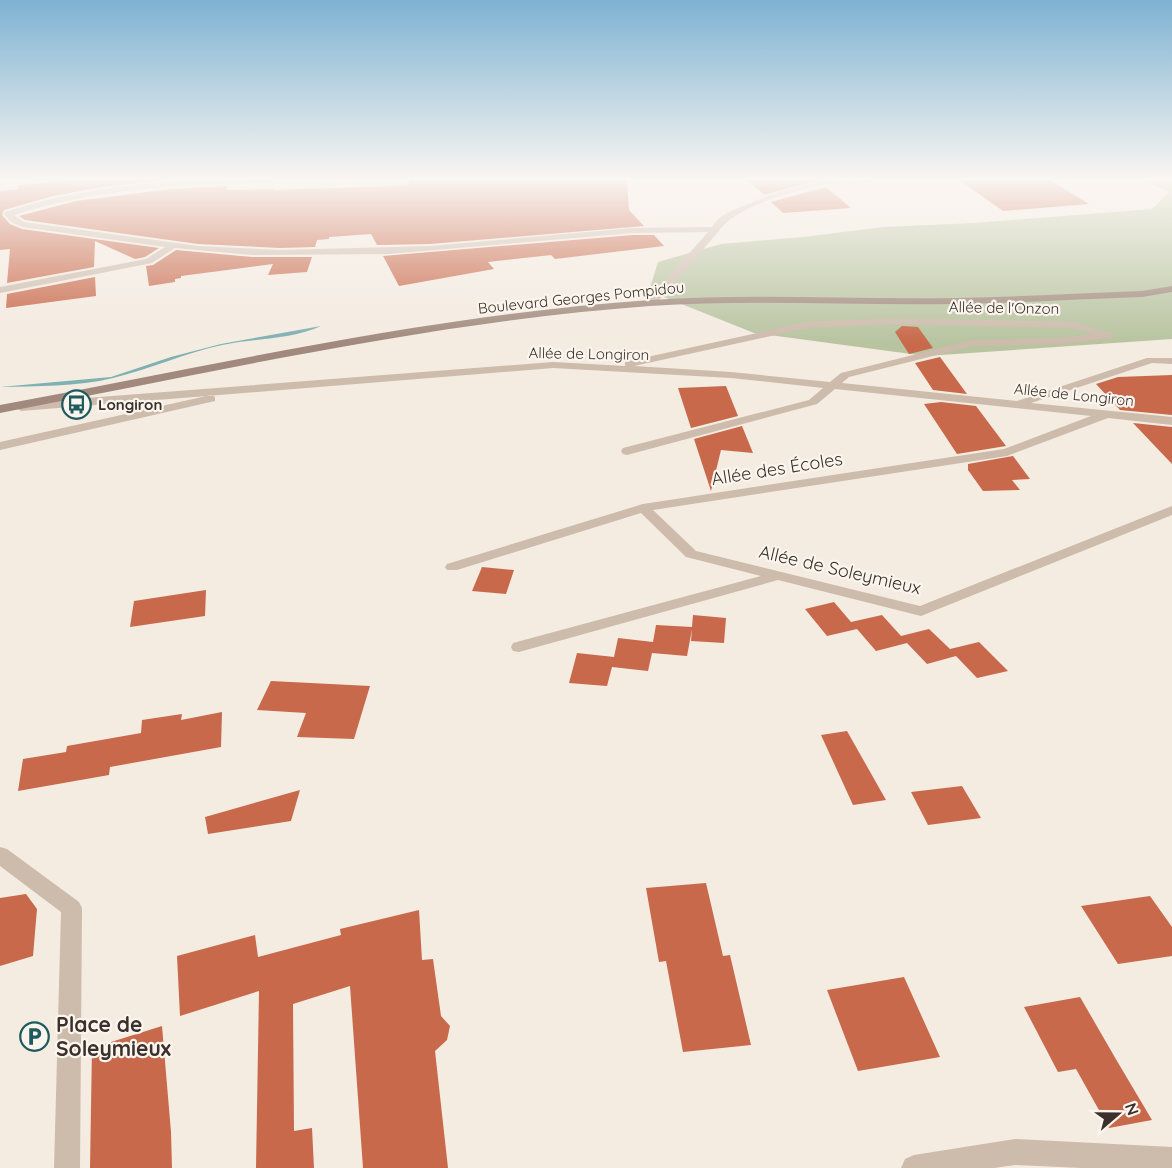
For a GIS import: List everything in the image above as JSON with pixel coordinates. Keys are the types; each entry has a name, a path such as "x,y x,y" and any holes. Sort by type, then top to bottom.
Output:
{"main road":[{"name":"Boulevard Georges Pompidou","path":"2,408 371,339 507,318 651,303 780,299 956,301 1142,294 1172,289"}],"street":[{"path":"94,235 172,246 242,251 391,251 577,235"},
{"path":"651,303 712,235"},
{"path":"0,290 149,261 172,246"},
{"name":"Allée de l'Onzon","path":"612,368 807,325 893,321 1072,324 1111,335 1063,341 973,343 845,375 831,386"},
{"path":"1015,404 1151,360 1172,360"},
{"name":"Allée de Longiron","path":"2,408 553,365 731,375 1172,421"},
{"path":"627,451 813,402 831,386"},
{"path":"0,446 261,388"},
{"name":"Allée des Écoles","path":"452,567 643,508 1007,452 1108,414"},
{"name":"Allée de Soleymieux","path":"643,508 691,554 921,611 1172,510"},
{"path":"519,647 778,575"},
{"path":"0,855 72,908 67,1168"},
{"path":"914,1168 1015,1152 1172,1160"}],"green space":[{"path":"823,235 1172,235 1172,339 926,356 754,333 649,291 658,262 721,244"}],"water":[{"path":"321,326 297,334 208,348 99,381 56,386 0,387 111,377 171,357 221,344"}],"building":[{"path":"0,235 62,235 159,248 145,257 135,259 95,241 94,267 7,283 10,249 0,250"},
{"path":"130,235 364,235 317,240 315,247 280,248 198,244"},
{"path":"371,235 543,235 430,244 377,245"},
{"path":"654,235 664,246 555,259 551,255 488,262 494,269 399,286 383,256"},
{"path":"176,250 252,257 312,257 307,272 268,275 273,264 181,276 175,279 175,282 149,286 146,266 153,265"},
{"path":"95,277 96,296 6,308 7,294"},
{"path":"902,326 918,327 933,348 909,354 895,332"},
{"path":"940,357 967,394 933,390 915,363"},
{"path":"1172,375 1172,415 1120,410 1096,384 1118,377"},
{"path":"726,386 738,416 691,428 678,388"},
{"path":"941,402 976,406 1006,446 957,454 924,404"},
{"path":"1133,423 1172,427 1172,464"},
{"path":"742,426 753,453 721,450 711,491 694,439"},
{"path":"1013,456 1030,479 1012,480 1020,490 983,491 968,470 968,464"},
{"path":"482,567 514,570 506,594 472,591"},
{"path":"206,590 205,616 130,627 134,601"},
{"path":"834,602 851,622 882,615 901,636 929,629 950,649 979,642 1008,671 977,678 956,656 927,664 907,643 876,651 857,629 827,636 805,609"},
{"path":"693,615 726,618 724,643 691,641 692,629 687,656 652,653 648,671 612,667 607,686 569,683 577,653 614,657 618,638 653,642 656,625 692,627"},
{"path":"271,681 370,686 354,739 297,737 306,713 257,710"},
{"path":"222,712 221,747 110,767 109,775 18,791 23,759 66,752 67,746 141,733 142,720 182,714 181,720"},
{"path":"847,731 886,800 853,805 821,735"},
{"path":"962,786 981,818 928,825 911,792"},
{"path":"300,790 291,821 208,834 205,817"},
{"path":"706,883 723,956 730,955 751,1045 683,1052 666,961 659,962 646,888"},
{"path":"26,894 37,909 33,956 0,966 0,898"},
{"path":"1150,896 1172,927 1172,956 1118,964 1081,906"},
{"path":"419,910 422,960 433,959 441,1016 450,1026 447,1040 435,1051 448,1168 363,1168 350,986 293,1004 294,1131 312,1128 314,1168 256,1168 259,991 180,1016 177,956 255,935 258,957 341,935 340,929"},
{"path":"904,977 940,1057 858,1071 827,990"},
{"path":"1080,997 1152,1120 1109,1128 1076,1069 1058,1072 1024,1007"},
{"path":"162,1026 172,1168 90,1168 92,1048"}],"place":[{"name":"Longiron","path":"77,405"},
{"name":"Place de Soleymieux","path":"35,1037"}]}
